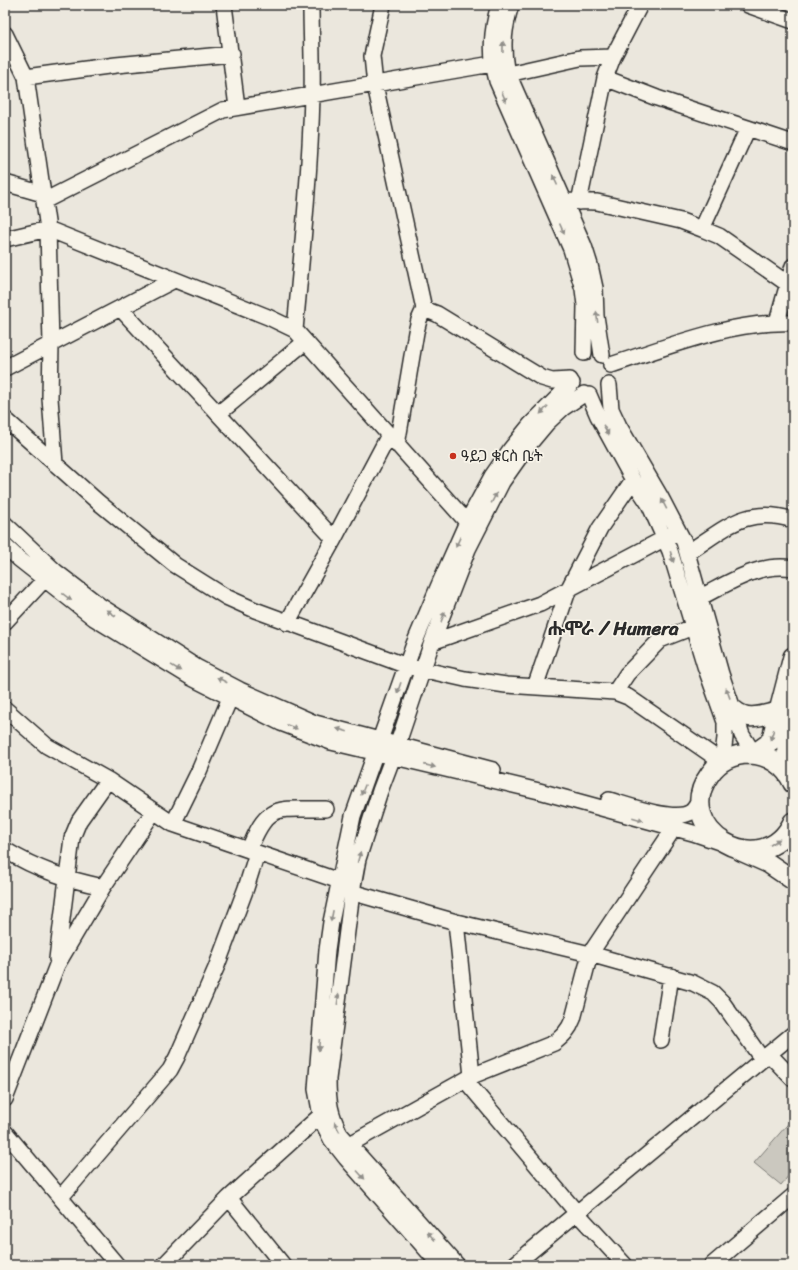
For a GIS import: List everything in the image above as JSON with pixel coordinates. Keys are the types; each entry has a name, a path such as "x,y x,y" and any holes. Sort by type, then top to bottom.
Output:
{"main road":[{"path":"793,657 786,711 788,762 793,782"},
{"path":"734,710 740,716 756,718 786,711"},
{"path":"754,754 768,744 786,711"},
{"path":"793,782 786,772 769,758 754,754 740,755 722,762 708,777 701,797 701,811 705,822 716,837 728,845 768,863 793,880"},
{"path":"728,845 749,850 770,846 783,836 793,822"}],"street":[{"path":"224,5 232,54 237,107"},
{"path":"295,330 308,186 312,94 310,5"},
{"path":"287,623 334,539 393,440 416,332 424,308 375,85 372,56 383,5"},
{"path":"499,5 492,38 492,64 497,81 578,268 585,305 574,369 633,480 671,535 687,553 718,662 742,734 754,754"},
{"path":"5,418 55,464 175,565 226,597 287,623 407,666 423,668 465,679 506,685 616,692 628,697 722,762 725,738 724,722 670,551 671,535 660,496 611,409 609,385 612,375 607,360 590,265 564,201 508,74 503,49 505,31 511,5"},
{"path":"579,202 605,78 613,57 640,5"},
{"path":"748,5 793,21"},
{"path":"5,34 26,77 48,229 51,344 50,405 55,464"},
{"path":"26,77 116,65 232,54"},
{"path":"508,74 580,58 613,57"},
{"path":"5,183 44,198 218,112 237,107 375,85 492,64"},
{"path":"605,78 656,98 793,143"},
{"path":"702,229 748,128"},
{"path":"564,201 597,202 681,221 719,236 788,284"},
{"path":"5,239 48,229 268,316 295,330 393,440 473,525"},
{"path":"777,322 793,266"},
{"path":"5,368 174,280"},
{"path":"120,308 334,539"},
{"path":"424,308 437,314 542,378 552,381 574,369"},
{"path":"346,887 361,852 432,642 473,525 492,476 510,450 574,369 590,352 607,360 710,334 777,322 793,323"},
{"path":"218,414 305,342"},
{"path":"440,1265 345,1148 340,1134 325,1113 353,816 407,666 436,593 473,525 526,448 563,408 587,394 604,391 609,385"},
{"path":"535,687 569,588 600,528 633,480"},
{"path":"687,553 737,521 747,517 771,514 793,520"},
{"path":"5,524 61,577 192,678 288,726 331,742 377,747"},
{"path":"432,642 540,604 671,535"},
{"path":"5,546 19,560 94,618 240,690 315,723 377,747 540,787 660,813 680,816 689,813 695,808 701,797"},
{"path":"699,598 754,570 776,567 793,568"},
{"path":"5,622 44,580"},
{"path":"616,692 627,674 660,640 693,627"},
{"path":"173,824 199,771 230,698"},
{"path":"5,709 47,746 108,780 173,824 346,887 456,922 590,954 693,982 713,993 766,1056 793,1079"},
{"path":"57,966 70,847 79,821 108,780"},
{"path":"540,787 728,845"},
{"path":"61,1198 170,1070 184,1046 219,961 261,823 273,812 281,810 326,809"},
{"path":"5,1099 57,966 103,887 154,811"},
{"path":"345,1148 468,1078 554,1042 562,1037 569,1028 573,1019 590,954 674,828"},
{"path":"5,850 38,868 67,879 103,887"},
{"path":"456,922 468,1078 577,1213 625,1265"},
{"path":"660,1040 671,976"},
{"path":"514,1265 793,1034"},
{"path":"164,1265 229,1198 325,1113"},
{"path":"5,1132 117,1265"},
{"path":"345,1148 457,1265"},
{"path":"712,1265 793,1196"},
{"path":"229,1198 283,1265"}],"shaded area":[{"path":"793,1118 793,1170 781,1185 754,1163"}],"place":[{"name":"ዓይጋ ቁርስ ቤት","path":"453,456"}],"district":[{"name":"ሑሞራ / Humera","path":"613,628"}]}
